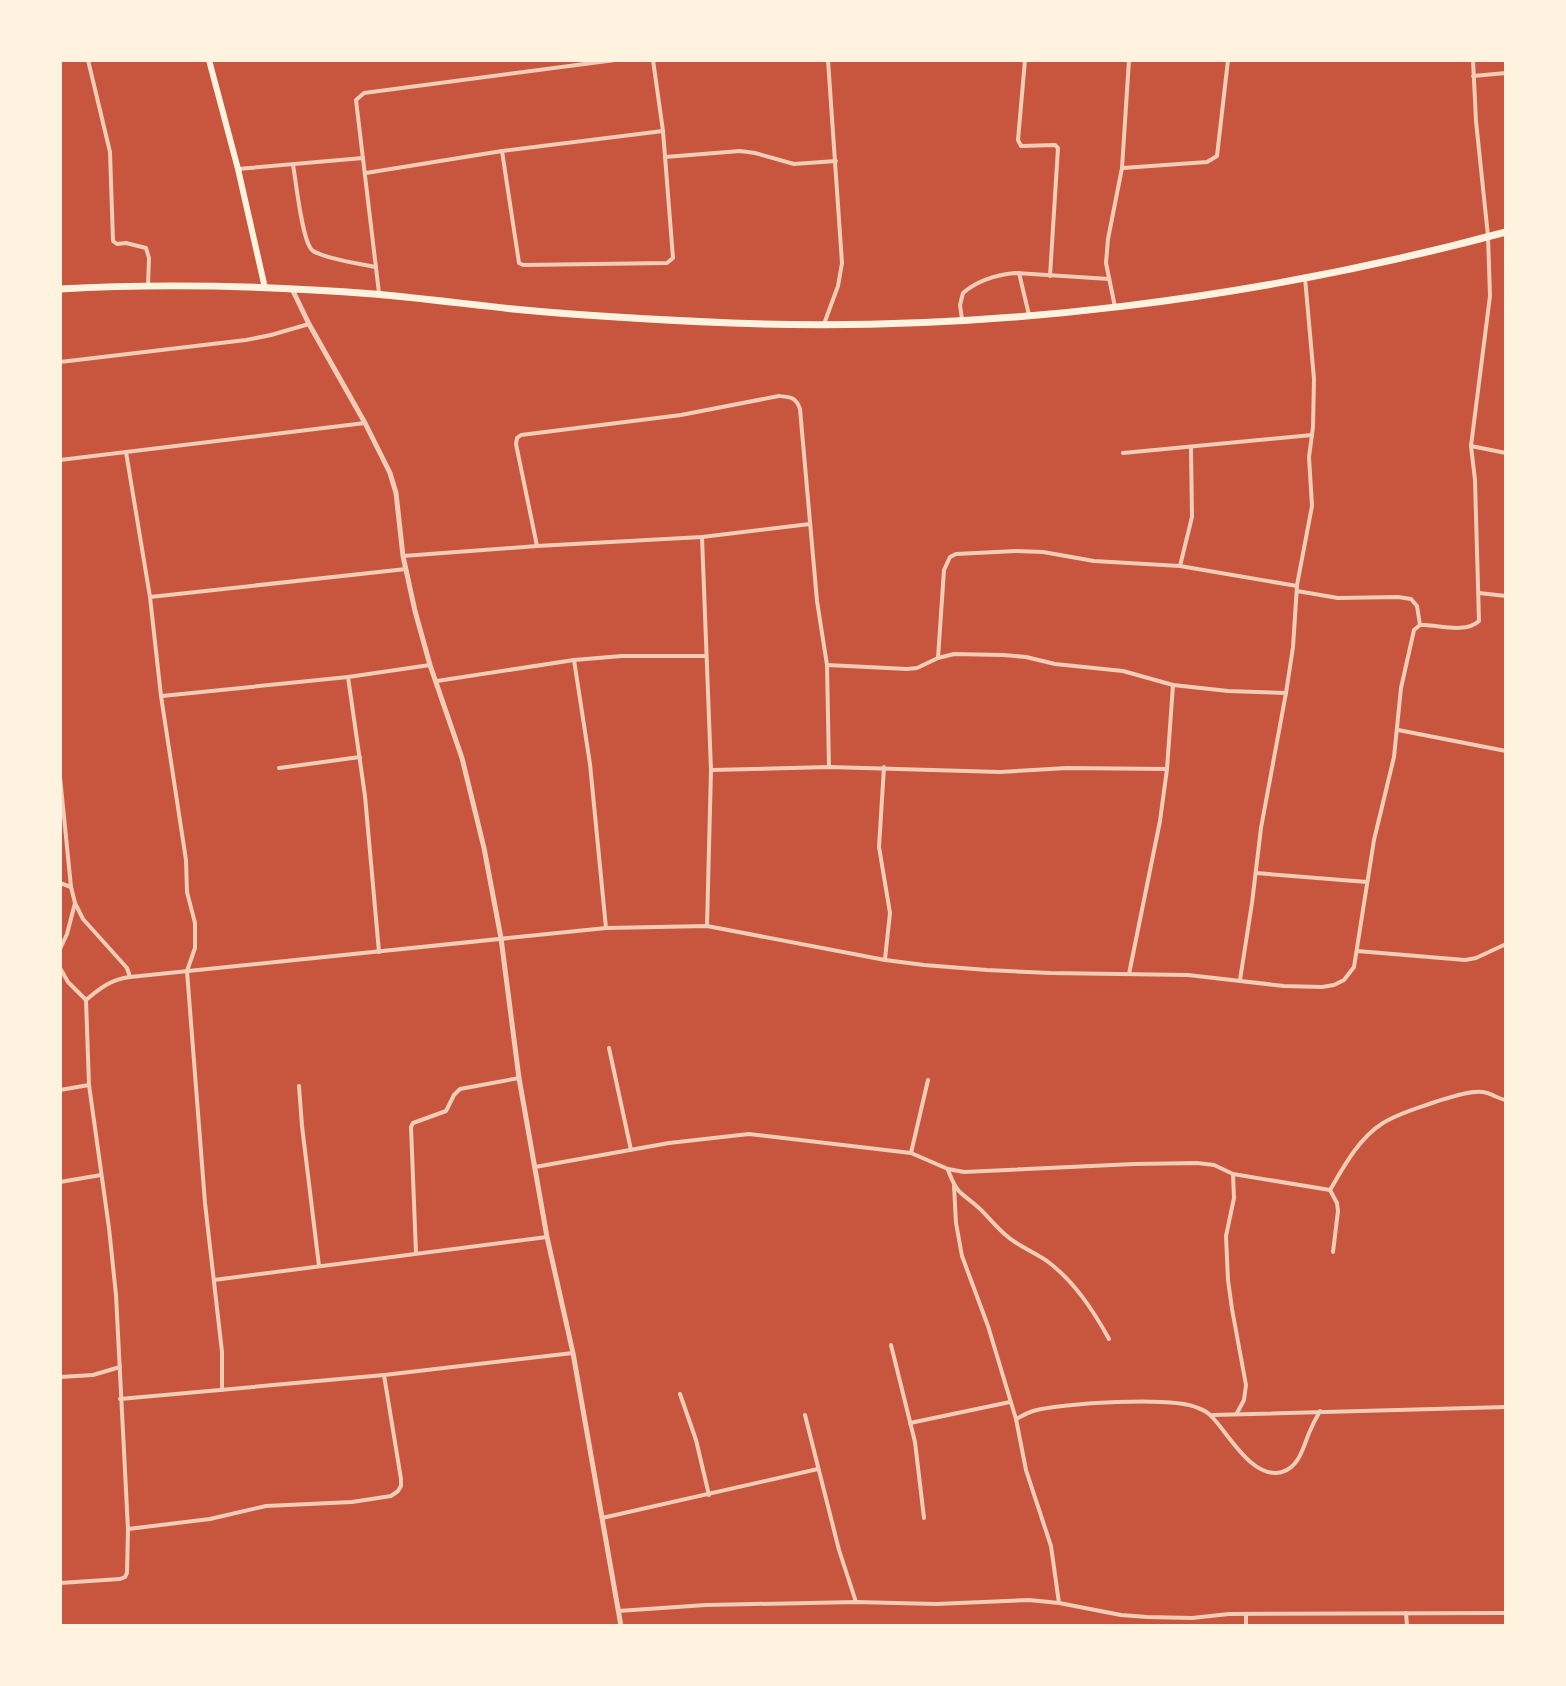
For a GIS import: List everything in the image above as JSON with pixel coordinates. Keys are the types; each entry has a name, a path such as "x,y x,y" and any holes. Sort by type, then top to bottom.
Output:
{"highway":[{"path":"60,289 148,286 292,289 606,317 801,325 885,324 1115,308 1305,278 1506,232"}],"main road":[{"path":"209,60 265,288"}],"street":[{"path":"88,60 110,152 113,241 146,248 149,258 148,286"},
{"path":"380,295 356,100 364,93 615,60"},
{"path":"502,151 519,263 667,263 673,258 663,131 653,60"},
{"path":"824,324 841,272 828,60"},
{"path":"1025,60 1019,144 1055,145 1058,148 1050,276"},
{"path":"1115,308 1106,263 1122,168 1129,60"},
{"path":"1122,168 1207,162 1217,156 1228,60"},
{"path":"86,1000 111,981 130,977 606,928 707,926 885,960 987,970 1188,975 1294,987 1334,985 1344,980 1354,967 1374,840 1394,757 1401,688 1414,630 1420,625 1467,628 1479,621 1475,480 1471,446 1490,296 1473,60"},
{"path":"1473,76 1506,73"},
{"path":"366,173 502,151 663,131"},
{"path":"665,157 740,151 794,164 836,161"},
{"path":"238,169 363,158"},
{"path":"293,165 304,230 312,251 376,267"},
{"path":"1019,273 1029,315"},
{"path":"962,319 961,299 967,290 999,274 1109,279"},
{"path":"1240,980 1261,828 1293,647 1297,588 1311,514 1309,457 1314,379 1305,278"},
{"path":"292,289 390,473 396,493 403,556 430,665 462,758 484,848 501,938 519,1078 547,1237 573,1353 621,1626"},
{"path":"60,362 246,340 309,324"},
{"path":"537,546 516,444 521,435 681,415 779,396 797,401 817,601 827,665 829,767"},
{"path":"60,460 365,423"},
{"path":"1123,453 1312,435"},
{"path":"1471,446 1506,453"},
{"path":"1180,566 1192,517 1191,448"},
{"path":"126,452 150,597 161,696 186,860 187,892 195,923 195,948 187,971 197,1115 222,1352 222,1390"},
{"path":"403,556 702,537 810,524"},
{"path":"702,537 711,770 707,926"},
{"path":"938,658 944,570 950,557 956,554 1043,552 1094,561 1180,566 1338,598 1398,597 1411,599 1417,606 1420,625"},
{"path":"150,597 406,569"},
{"path":"1479,593 1506,596"},
{"path":"827,665 907,669 954,654 1003,655 1123,671 1173,685 1286,693"},
{"path":"437,681 574,660 622,656 706,656"},
{"path":"574,660 590,764 606,928"},
{"path":"161,696 348,677 430,665"},
{"path":"348,677 360,757 379,952"},
{"path":"1129,974 1160,821 1173,685"},
{"path":"1398,730 1506,751"},
{"path":"279,768 360,757"},
{"path":"711,770 829,767 1000,772 1067,768 1167,769"},
{"path":"884,767 879,847 890,913 885,960"},
{"path":"60,777 75,903 83,919 127,968 130,977"},
{"path":"1256,873 1367,882"},
{"path":"60,883 71,887"},
{"path":"60,949 75,903"},
{"path":"1357,951 1465,960 1506,944"},
{"path":"60,968 68,982 86,1000 89,1085 109,1228 128,1529 125,1577 60,1583"},
{"path":"609,1048 631,1150"},
{"path":"416,1253 413,1123 446,1111 460,1089 519,1078"},
{"path":"911,1153 928,1080"},
{"path":"60,1090 89,1085"},
{"path":"299,1086 319,1266"},
{"path":"1330,1190 1363,1141 1396,1116 1471,1092 1486,1092 1506,1100"},
{"path":"535,1167 749,1134 911,1153 948,1169 964,1172 1197,1163 1214,1165 1233,1174 1330,1190"},
{"path":"948,1169 954,1186 962,1256 988,1326 1016,1419 1026,1470 1051,1546 1059,1603"},
{"path":"1233,1174 1234,1198 1226,1236 1228,1280 1246,1385 1244,1400 1237,1413"},
{"path":"60,1182 101,1175"},
{"path":"954,1186 1013,1241 1047,1261 1059,1272 1090,1306 1109,1339"},
{"path":"1330,1190 1338,1211 1333,1252"},
{"path":"214,1280 547,1237"},
{"path":"891,1345 910,1423 924,1518"},
{"path":"120,1399 384,1375 573,1353"},
{"path":"60,1377 93,1375 120,1367"},
{"path":"128,1529 210,1519 266,1506 352,1502 391,1496 401,1486 401,1479 384,1375"},
{"path":"680,1394 696,1440 709,1495"},
{"path":"910,1423 1010,1402"},
{"path":"1016,1419 1037,1410 1077,1405 1182,1403 1211,1415 1242,1455 1265,1470 1280,1473 1292,1467 1299,1458 1320,1411"},
{"path":"1211,1415 1506,1407"},
{"path":"805,1415 839,1550 856,1602"},
{"path":"602,1518 818,1469"},
{"path":"618,1611 706,1605 936,1604 1029,1600 1147,1617 1506,1613"},
{"path":"1406,1613 1407,1626"},
{"path":"1246,1614 1246,1626"}]}
